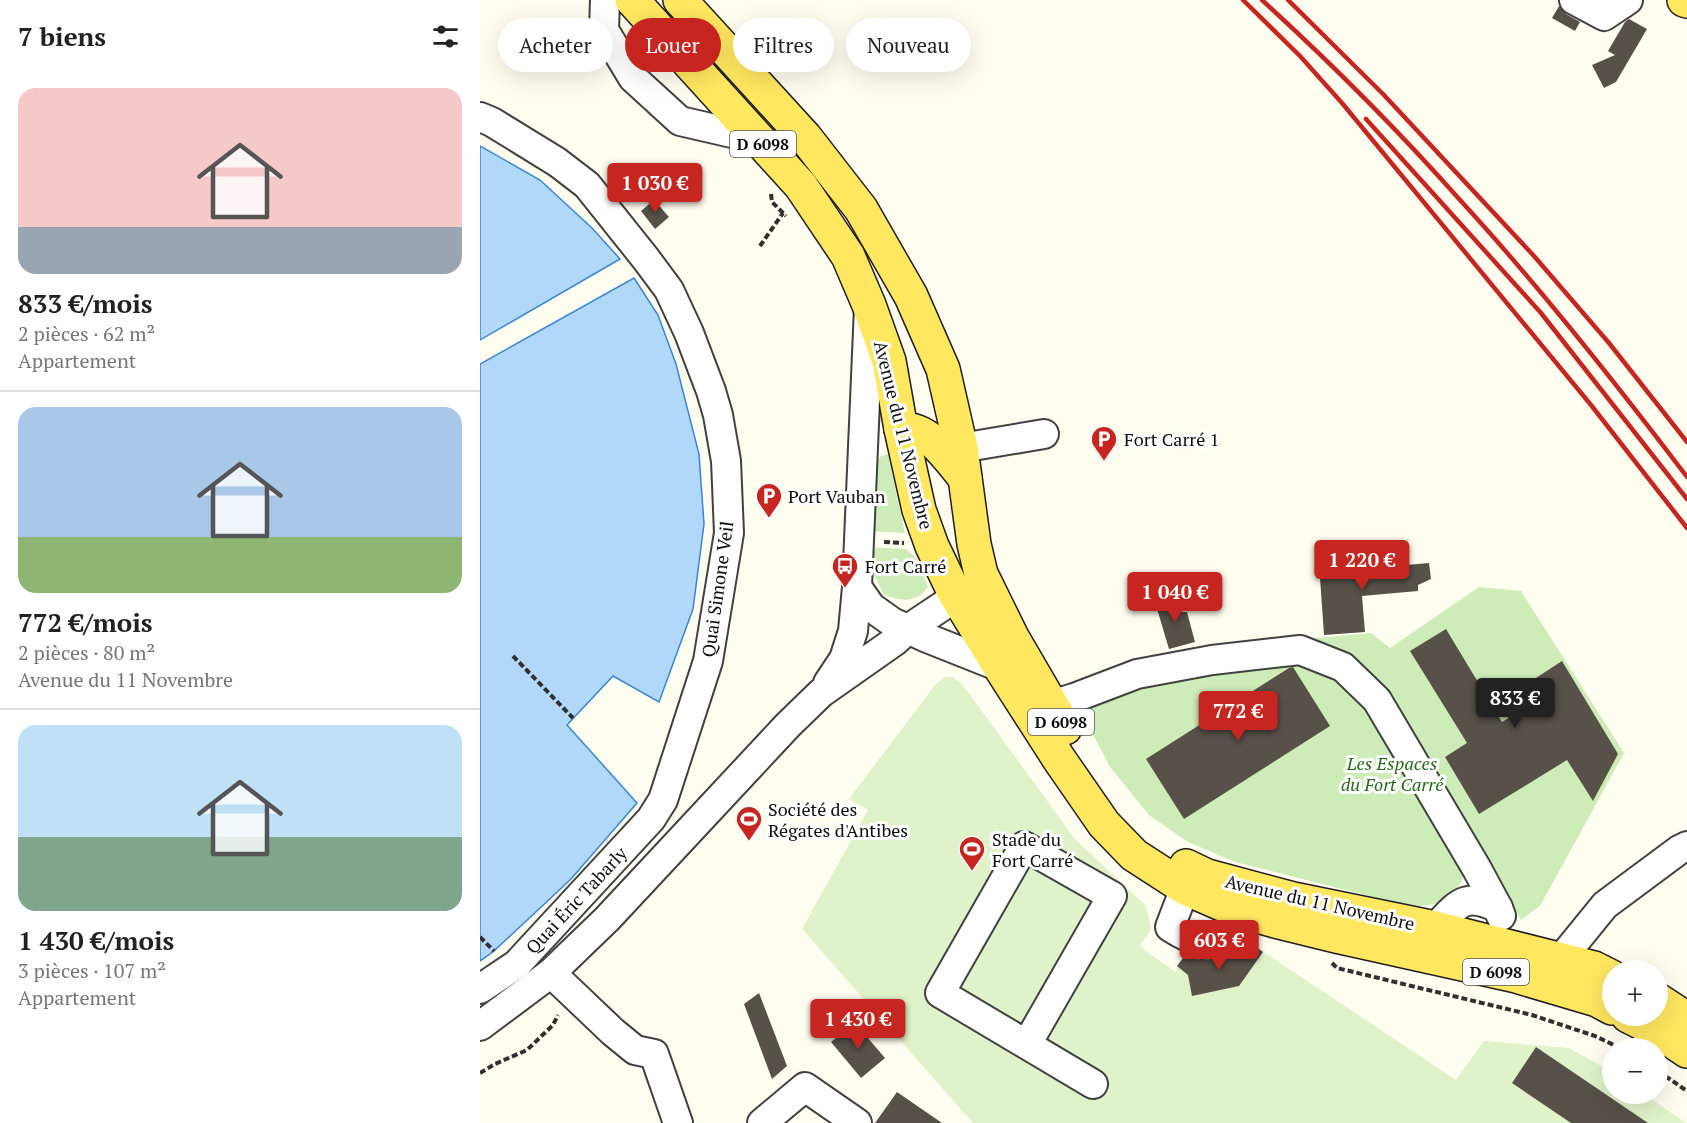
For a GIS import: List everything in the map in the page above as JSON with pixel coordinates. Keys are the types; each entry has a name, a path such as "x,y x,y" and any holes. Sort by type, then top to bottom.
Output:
{"main road":[{"name":"Avenue du 11 Novembre","path":"632,0 801,186 848,256 889,361 919,510 932,546 954,592 1000,667 1104,824 1134,855 1185,888 1233,909 1297,927 1516,976 1602,1003"},
{"name":"Avenue du 11 Novembre","path":"680,0 806,137 861,209 911,296 943,369 965,477 981,574 1012,637 1108,799 1148,842 1172,860 1207,876 1293,899 1436,928 1594,968 1602,972"},
{"path":"901,429 922,433 965,477 967,547 954,592"},
{"path":"1377,945 1404,941 1470,955 1490,955 1501,944"},
{"path":"1668,1007 1687,1019"},
{"path":"1648,1026 1687,1051"}],"lane":[{"path":"605,0 604,30 633,78 680,121 758,139"},
{"path":"1574,0 1604,16 1628,0"},
{"name":"Quai Simone Veil","path":"480,117 557,162 587,185 669,290 689,333 718,415 726,461 729,533 708,661 663,800"},
{"path":"821,693 844,659 853,631 857,587 869,305"},
{"path":"862,460 890,435 901,429"},
{"path":"965,477 1044,434"},
{"path":"857,587 871,607 892,622 1000,667"},
{"path":"480,1026 558,979 607,919 788,725 821,693 947,603 954,592"},
{"path":"1051,705 1137,674 1212,660 1300,650 1343,667 1377,700 1480,874 1505,925 1501,944"},
{"name":"Quai Éric Tabarly","path":"480,989 517,964 651,819 663,800"},
{"path":"1027,1044 1112,896 1024,846 940,993 1093,1083"},
{"path":"1561,960 1605,905 1687,846"},
{"path":"1436,928 1455,907 1467,900 1480,874"},
{"path":"1185,888 1170,927 1202,944 1235,939 1248,913"},
{"path":"1467,900 1482,901 1498,908"},
{"path":"558,979 635,1050 654,1054 678,1123"},
{"path":"762,1123 805,1087 857,1123"}],"path":[{"path":"771,195 772,202 789,219"},
{"path":"760,246 783,213"},
{"path":"513,656 573,718"},
{"path":"480,937 494,951"},
{"path":"1337,968 1533,1015 1602,1039"},
{"path":"480,1073 527,1050 553,1025 564,1004 558,979"},
{"path":"1668,1078 1687,1091"}],"green space":[{"path":"888,454 905,533 870,531 873,468 881,456"},
{"path":"868,547 906,549 916,558 928,587 918,596 908,600 884,595 872,571"},
{"name":"Les Espaces du Fort Carré","path":"1479,587 1521,591 1624,753 1540,906 1521,920 1487,863 1464,877 1455,892 1436,904 1413,907 1235,862 1188,842 1149,815 1110,767 1074,698 1212,647 1371,633 1390,648"},
{"name":"Stade du Fort Carré","path":"945,677 953,677 962,684 1075,839 1145,905 1151,930 1140,945 1176,972 1177,966 1190,948 1244,939 1456,1080 1484,1041 1569,1048 1602,1066 1602,1104 1658,1104 1686,1123 973,1123 802,929 868,810 849,799 935,685"}],"water":[{"path":"480,146 540,180 592,228 620,259 480,340"},
{"path":"634,278 658,315 676,364 699,454 704,524 693,609 659,702 613,676 567,725 637,803 571,879 494,951 480,961 480,364"}],"building":[{"path":"1559,6 1566,14 1580,22 1575,31 1552,18"},
{"path":"1629,19 1647,29 1616,82 1604,88 1592,65 1615,55 1608,51"},
{"path":"654,200 669,217 655,229 641,211"},
{"path":"1360,561 1360,569 1429,563 1431,579 1418,585 1418,591 1362,596 1365,632 1324,635 1320,578 1324,578 1323,563"},
{"path":"1177,596 1182,612 1187,612 1195,642 1169,649 1155,602"},
{"path":"1446,629 1502,722 1532,704 1522,687 1562,661 1618,754 1593,801 1567,760 1479,814 1445,757 1467,743 1410,651"},
{"path":"1293,667 1330,726 1184,819 1146,759"},
{"path":"1252,944 1263,952 1239,986 1192,996 1188,975 1177,966 1186,954 1195,959 1204,960 1237,955 1244,953"},
{"path":"759,993 787,1066 772,1079 744,1004"},
{"path":"855,1023 885,1058 861,1078 831,1042"},
{"path":"1536,1047 1602,1092 1602,1104 1620,1104 1648,1123 1571,1123 1512,1083"},
{"path":"897,1092 942,1123 875,1123"}],"railway":[{"path":"1243,0 1300,56 1342,103 1591,405 1687,528"},
{"path":"1262,0 1388,123 1490,233 1577,336 1687,477"},
{"path":"1288,0 1383,94 1534,256 1609,343 1687,442"},
{"path":"1366,119 1541,313 1687,499"}],"place":[{"name":"Fort Carré 1","path":"1104,462"},
{"name":"Port Vauban","path":"769,519"},
{"name":"Fort Carré","path":"845,589"},
{"name":"Société des Régates d'Antibes","path":"749,842"},
{"name":"Stade du Fort Carré","path":"972,872"}]}
